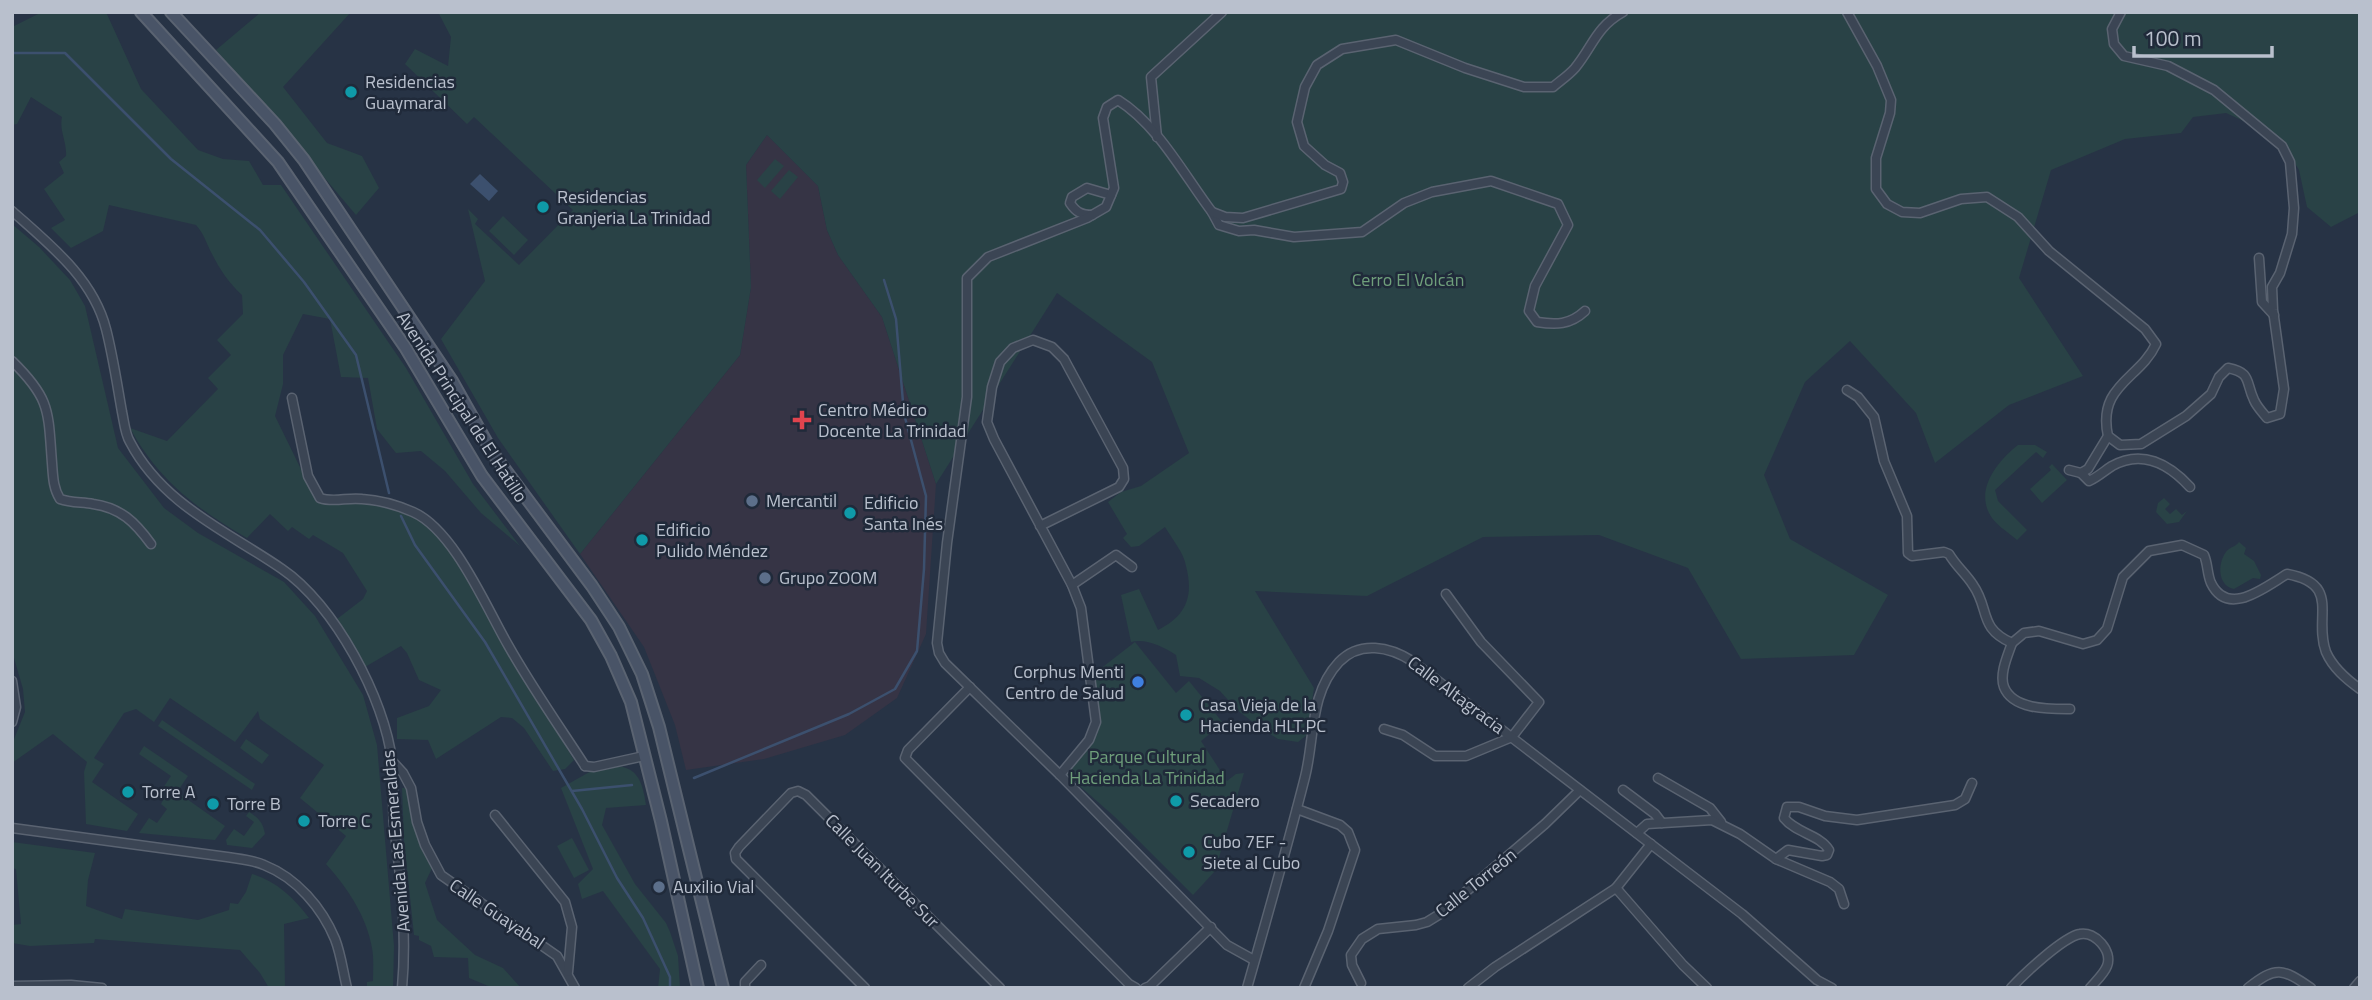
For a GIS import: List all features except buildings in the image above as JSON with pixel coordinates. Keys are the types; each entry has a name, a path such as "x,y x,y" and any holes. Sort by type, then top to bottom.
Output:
{"main road":[{"name":"Avenida Principal de El Hatillo","path":"141,12 278,162 405,347 482,476 591,620 622,678 631,702 698,988"},
{"name":"Avenida Principal de El Hatillo","path":"171,12 275,124 304,160 452,380 492,452 620,627 642,674 659,727 723,988"}],"street":[{"path":"1157,137 1151,77 1222,12"},
{"path":"1212,212 1225,217 1244,218 1341,189 1343,182 1340,173 1325,165 1304,146 1297,122 1305,87 1317,65 1342,50 1396,40 1465,68 1524,87 1553,87 1575,67 1595,35 1612,18 1623,12"},
{"path":"1847,12 1877,66 1891,100 1890,113 1876,158 1876,189 1887,204 1902,212 1920,213 1961,199 1987,197 2018,217 2049,251 2146,329 2156,344 2150,358 2123,380 2113,395 2105,421 2108,436 2120,445 2141,444 2186,416 2211,394 2219,377 2228,368 2241,370 2249,380 2254,401 2267,418 2280,414 2284,389 2272,287 2280,273 2292,234 2294,208 2290,162 2282,146 2214,90 2168,66 2124,55 2114,44 2112,29 2121,12"},
{"path":"1254,960 1227,945 1060,775 944,663 939,653 937,643 947,543 967,397 967,278 988,257 1106,207 1114,188 1103,118 1107,107 1118,100 1131,108 1157,137 1219,225 1239,231 1254,230 1294,237 1362,232 1404,203 1432,192 1491,181 1558,204 1569,225 1535,286 1529,311 1536,322 1553,325 1573,321 1585,311"},
{"path":"1092,215 1082,215 1074,210 1070,203 1072,197 1087,188 1111,195"},
{"name":"Avenida Las Esmeraldas","path":"12,211 64,258 79,275 92,297 106,326 128,440 135,450 172,496 208,523 284,570 318,602 366,676 378,703 392,761 392,808 399,861 405,954 402,988"},
{"path":"2259,258 2262,302 2274,315"},
{"path":"1040,526 1119,487 1124,479 1123,468 1115,451 1064,359 1052,347 1033,340 1013,348 1000,362 992,387 987,422 1040,526 1072,585 1083,615 1096,722 1089,740 1060,775"},
{"path":"12,361 39,389 44,401 49,420 53,483 60,499 108,507 124,513 136,523 151,544"},
{"path":"1847,390 1869,408 1874,417 1884,461 1907,516 1908,553 1912,556 1944,552 1950,554 1975,587 1987,622 1998,637 2012,643"},
{"path":"292,398 307,477 320,498 328,501 360,498 416,513 438,531 471,574 508,646 585,766 644,755"},
{"path":"2081,474 2088,469 2108,436"},
{"path":"2069,470 2081,474 2089,481 2122,462 2152,459 2165,465 2190,487"},
{"path":"2070,709 2023,704 2010,696 2003,685 2005,663 2012,643 2024,633 2039,631 2083,644 2097,640 2107,629 2123,577 2149,551 2182,545 2204,555 2210,581 2220,596 2232,600 2250,596 2287,574 2303,577 2314,584 2324,605 2325,650 2333,665 2360,689"},
{"path":"1072,585 1116,555 1132,567"},
{"path":"1384,729 1403,735 1435,756 1466,757 1512,737 1539,702 1488,650 1446,594"},
{"name":"Calle Altagracia","path":"1247,988 1297,810 1306,773 1314,714 1323,685 1340,661 1358,649 1378,648 1401,654 1512,737 1742,914 1817,980 1832,988"},
{"path":"12,681 16,707 12,722"},
{"path":"970,687 908,750 905,758 1129,984 1136,988"},
{"name":"Calle Guayabal","path":"392,761 411,788 417,822 440,875 557,956 575,988"},
{"path":"1658,778 1710,808 1723,824"},
{"path":"1776,859 1788,850 1822,856 1827,855 1829,850 1823,842 1787,823 1784,818 1787,807 1799,807 1825,816 1857,820 1955,805 1965,799 1972,783"},
{"name":"Calle Torreón","path":"1361,983 1352,965 1351,955 1362,939 1378,929 1416,925 1440,914 1538,831 1580,790"},
{"path":"1623,790 1662,822"},
{"name":"Calle Juan Iturbe Sur","path":"865,988 736,859 735,853 791,793 798,791 806,795 1000,988"},
{"path":"1297,810 1340,825 1348,832 1354,850 1328,931 1304,988"},
{"path":"495,815 565,902 572,928 568,972"},
{"path":"1637,833 1647,824 1712,820 1723,824 1776,859 1830,882 1839,888 1844,904"},
{"path":"12,828 227,857 254,862 276,871 302,890 323,914 337,942 347,988"},
{"path":"1468,988 1495,967 1616,888 1651,844"},
{"path":"1616,888 1683,965 1707,988"},
{"path":"1145,988 1211,927"},
{"path":"2011,988 2024,974 2070,938 2088,934 2099,941 2108,959 2107,966 2090,988"},
{"path":"745,988 745,982 761,965"},
{"path":"2248,988 2275,971 2291,975 2311,988"},
{"path":"2354,988 2360,981"},
{"path":"12,986 71,985 102,988"}],"shaded area":[{"name":"Centro Médico Docente La Trinidad","path":"767,135 818,186 827,230 838,255 882,317 936,484 926,634 897,698 845,735 764,759 686,770 675,725 644,647 580,554 740,355 751,287 746,165"}],"green space":[{"path":"42,12 106,12 141,89 198,150 223,159 249,161 263,185 281,185 406,368 473,484 520,546 481,513 445,471 421,451 396,453 377,429 368,378 341,377 330,319 303,314 283,355 283,384 275,416 317,502 381,505 416,518 432,529 446,544 458,560 506,650 574,760 565,769 553,771 524,728 512,718 501,717 436,759 428,740 397,739 397,718 429,706 441,690 419,680 401,646 365,667 337,619 363,599 367,591 343,553 313,535 309,539 292,527 288,531 270,514 247,538 180,492 141,446 130,428 167,441 218,389 208,378 231,355 217,340 243,314 242,295 222,271 196,225 109,205 103,231 71,248 51,228 65,220 44,189 64,173 59,162 66,156 62,117 31,97 17,124 12,125 12,27"},
{"path":"261,12 351,12 283,87 327,143 362,156 379,188 356,215 216,50"},
{"name":"Cerro El Volcán","path":"438,12 2360,12 2360,212 2331,227 2307,207 2299,170 2279,137 2226,113 2193,117 2181,133 2125,139 2051,170 2019,278 2083,376 2009,405 1935,463 1916,413 1850,341 1805,382 1764,475 1790,539 1888,595 1854,655 1741,659 1688,568 1599,535 1483,537 1367,596 1255,591 1314,688 1307,735 1298,742 1278,739 1262,729 1237,710 1220,691 1199,678 1180,676 1176,655 1171,652 1149,642 1131,642 1121,595 1139,589 1158,630 1168,625 1181,612 1186,604 1189,587 1183,556 1165,527 1139,546 1131,547 1123,538 1127,534 1108,502 1121,492 1141,486 1189,453 1152,362 1057,293 936,484 882,317 838,255 827,230 818,186 767,135 746,165 751,287 740,355 580,554 498,438 441,339 485,281 468,209 478,219 475,224 519,265 573,210 474,117 467,124 405,64 415,49 448,66 451,37"},
{"path":"775,159 784,166 765,188 757,180"},
{"path":"789,170 798,177 780,199 771,191"},
{"path":"503,216 528,240 514,255 489,231"},
{"path":"12,224 39,247 70,280 85,306 118,448 164,508 198,533 284,582 315,616 363,695 377,745 394,946 393,988 367,988 367,982 373,981 373,956 366,925 355,903 326,864 346,836 300,798 324,765 260,719 258,711 235,742 170,698 154,722 136,709 124,713 94,758 104,764 92,782 138,814 127,831 86,824 84,772 87,762 53,734 12,763 12,744 25,712 23,689 12,651"},
{"path":"2018,445 2035,445 2047,452 2043,458 2036,452 1995,490 1998,501 2027,530 2017,540 1991,517 1985,494 1987,484 1997,466"},
{"path":"2052,464 2067,480 2042,503 2030,489 2051,470 2049,467"},
{"path":"2164,498 2170,504 2165,509 2170,514 2176,509 2182,515 2187,511 2179,522 2167,524 2156,512 2158,503"},
{"path":"2239,542 2246,548 2244,554 2254,561 2261,575 2260,579 2253,578 2234,589 2225,584 2220,568 2226,552"},
{"name":"Parque Cultural Hacienda La Trinidad","path":"1135,642 1176,693 1189,681 1223,723 1201,741 1227,781 1236,774 1244,773 1215,871 1193,895 1115,817 1065,773 1098,733 1095,673"},
{"path":"162,720 255,784 252,790 158,726"},
{"path":"246,739 269,755 262,764 240,748"},
{"path":"144,746 188,776 177,792 225,826 215,840 139,833 149,818 157,823 167,809 161,804 164,798 159,794 171,776 139,754"},
{"path":"614,766 629,769 634,773 641,784 646,805 606,808 602,825 635,884 666,923 678,956 680,988 658,988 660,969 603,891 582,899 578,884 593,869 561,788 593,770"},
{"path":"402,788 411,788 434,864 425,883 437,920 475,955 503,968 521,988 493,988 469,978 468,958 434,957 431,946 414,935 404,840"},
{"path":"249,812 260,821 265,834 252,848 227,845 226,840 234,829 244,836 254,822 246,816"},
{"path":"572,838 589,870 574,878 557,846"},
{"path":"12,842 95,853 88,880 86,906 122,919 125,909 198,920 229,910 230,903 238,904 246,892 252,874 269,881 291,897 309,918 284,924 285,988 269,988 240,950 95,939 94,943 30,946 12,943 12,925 21,924 16,869 12,868"}],"water":[{"path":"480,174 498,191 489,201 470,184"}],"waterway":[{"path":"12,53 65,53 171,159 260,230 304,282 356,355 389,493"},
{"path":"694,778 849,714 895,689 917,651 924,569 926,496 904,414 896,319 884,280"},
{"path":"401,516 415,545 485,642 582,809 617,878 643,918 670,977 670,988"},
{"path":"572,791 632,785"}],"place":[{"name":"Residencias Guaymaral","path":"351,92"},
{"name":"Residencias Granjeria La Trinidad","path":"543,207"},
{"name":"Centro Médico Docente La Trinidad","path":"802,420"},
{"name":"Mercantil","path":"752,501"},
{"name":"Edificio Santa Inés","path":"850,513"},
{"name":"Edificio Pulido Méndez","path":"642,540"},
{"name":"Grupo ZOOM","path":"765,578"},
{"name":"Corphus Menti Centro de Salud","path":"1138,682"},
{"name":"Casa Vieja de la Hacienda HLT.PC","path":"1186,715"},
{"name":"Torre A","path":"128,792"},
{"name":"Secadero","path":"1176,801"},
{"name":"Torre B","path":"213,804"},
{"name":"Torre C","path":"304,821"},
{"name":"Cubo 7EF - Siete al Cubo","path":"1189,852"},
{"name":"Auxilio Vial","path":"659,887"}]}
